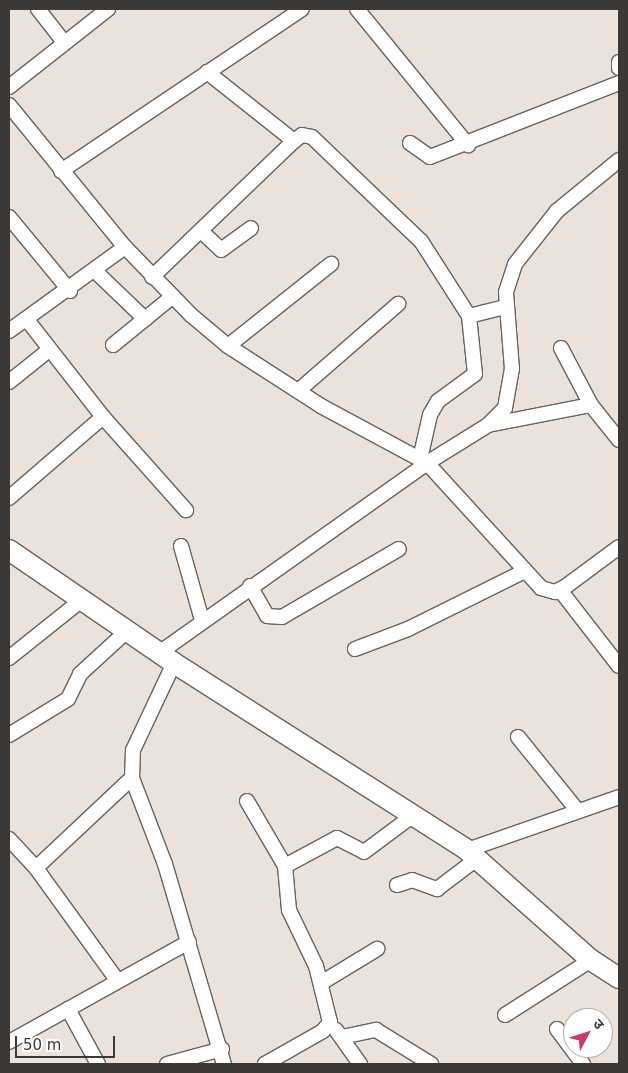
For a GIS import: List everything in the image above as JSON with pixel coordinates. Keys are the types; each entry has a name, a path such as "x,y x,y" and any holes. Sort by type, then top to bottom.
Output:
{"street":[{"path":"38,9 63,41"},
{"path":"9,87 63,41 108,9"},
{"path":"61,171 302,9"},
{"path":"357,9 468,145"},
{"path":"619,62 619,68"},
{"path":"207,72 294,141"},
{"path":"410,142 430,157 468,145 619,83"},
{"path":"9,105 125,248 172,296 228,346 298,391 424,461 525,571 548,592 560,590 619,547"},
{"path":"152,277 202,232 294,141 302,135 312,136 378,195 421,241 469,316 475,374 438,401 430,415 424,461"},
{"path":"224,1064 222,1049 190,942 132,778 133,750 166,658 202,620 424,461 488,425 505,408 510,392 506,307 515,264 537,233 619,160"},
{"path":"9,217 70,291"},
{"path":"202,232 222,250 251,228"},
{"path":"9,331 28,322 125,248"},
{"path":"228,346 332,264"},
{"path":"96,272 145,319"},
{"path":"114,345 172,296"},
{"path":"298,391 398,304"},
{"path":"469,316 506,307"},
{"path":"28,322 103,417 186,510"},
{"path":"561,348 591,405 618,435"},
{"path":"9,382 49,350"},
{"path":"488,425 591,405"},
{"path":"9,498 103,417"},
{"path":"181,546 202,620"},
{"path":"250,586 267,616 282,618 399,549"},
{"path":"9,550 83,599 166,658 411,818 473,854 591,960 619,978"},
{"path":"355,649 408,629 525,571"},
{"path":"560,590 619,666"},
{"path":"9,658 83,599"},
{"path":"9,735 68,699 80,674 128,630"},
{"path":"518,737 578,811"},
{"path":"36,868 132,778"},
{"path":"397,885 412,880 437,889 473,854 578,811 619,797"},
{"path":"247,801 284,866 289,910 321,982 330,1022 360,1064"},
{"path":"284,866 337,838 364,852 411,818"},
{"path":"9,839 36,868 116,980"},
{"path":"9,1042 116,980 190,942"},
{"path":"321,982 377,949"},
{"path":"505,1015 591,960"},
{"path":"68,1009 98,1064"},
{"path":"265,1064 323,1031 330,1022"},
{"path":"557,1029 583,1064"},
{"path":"342,1037 376,1030 430,1064"},
{"path":"167,1064 222,1049"}]}
